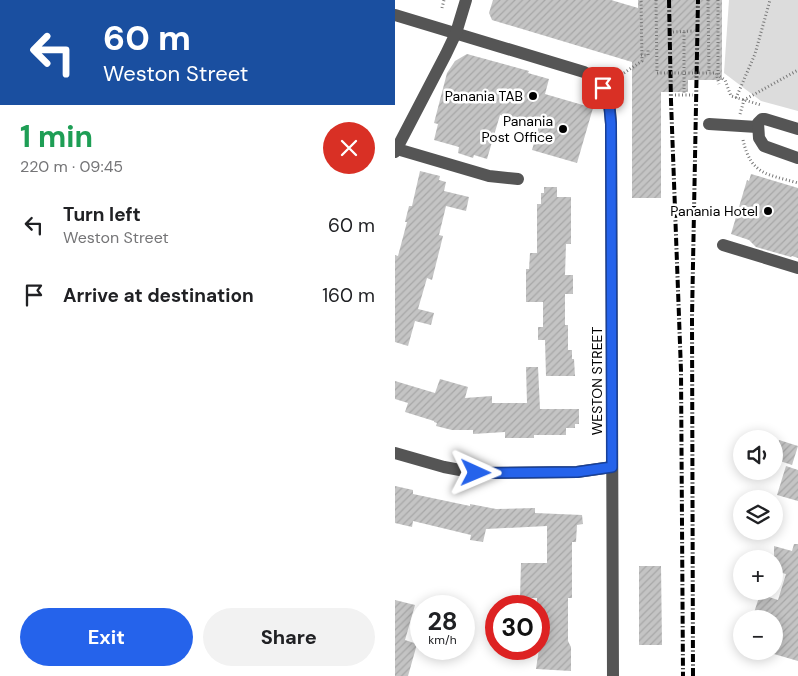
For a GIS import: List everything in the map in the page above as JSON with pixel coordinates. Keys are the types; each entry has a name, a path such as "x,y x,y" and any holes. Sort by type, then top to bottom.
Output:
{"street":[{"path":"466,0 456,33 396,150 489,176 518,178"},
{"path":"395,15 456,33"},
{"name":"WESTON STREET","path":"456,33 584,72 603,88 609,103 611,124 613,676"},
{"path":"798,129 765,119 759,121 757,126 759,138 764,146 798,158"},
{"path":"709,124 757,126"},
{"path":"723,245 798,268"},
{"path":"395,453 444,467 476,473 577,472 612,467"}],"path":[{"path":"442,8 444,0"},
{"path":"624,73 642,61 641,0"},
{"path":"656,0 657,73 716,73 719,84 717,0"},
{"path":"708,0 709,73"},
{"path":"719,76 725,80 731,96 736,98 755,54 770,0"},
{"path":"673,32 694,31"},
{"path":"684,32 684,95"},
{"path":"641,55 649,55 648,48 650,55 657,55"},
{"path":"675,95 693,95"}],"shaded area":[{"path":"729,0 798,0 798,111 761,101 724,73"}],"building":[{"path":"493,0 611,0 638,8 638,0 722,0 722,80 688,80 688,92 661,92 661,198 632,198 632,62 492,20 489,13"},
{"path":"467,54 529,71 528,73 549,79 545,94 593,108 577,163 532,150 539,126 500,115 487,159 474,155 473,158 458,153 459,147 434,140 438,124 434,123 447,73 455,61"},
{"path":"420,171 440,176 439,180 446,182 444,191 469,197 466,211 446,206 439,235 443,236 432,280 427,278 418,309 434,313 431,325 415,321 408,346 395,342 395,255 398,256 409,206 412,206"},
{"name":"Panania Hotel","path":"751,174 798,188 798,258 756,247 749,240 731,234 747,180 749,181"},
{"path":"544,187 557,187 557,197 571,197 571,244 566,244 565,275 573,275 573,294 565,294 565,325 568,325 568,350 572,350 575,376 546,376 545,340 538,340 538,327 543,327 543,302 526,302 526,269 529,269 530,253 537,253 537,204 541,204 541,193 544,193"},
{"path":"526,367 538,367 540,409 579,409 579,424 575,424 575,428 566,428 566,435 534,435 534,438 505,438 505,432 473,434 473,430 452,430 436,426 437,423 434,421 405,412 408,403 395,399 395,381 435,393 440,379 468,387 465,398 492,396 492,403 527,403"},
{"path":"783,441 798,446 792,465 783,462"},
{"path":"786,466 798,470 798,501 783,497 783,490 779,490"},
{"path":"395,486 413,490 413,494 470,506 470,504 496,509 535,508 535,513 582,515 583,524 577,525 576,542 572,542 572,598 568,598 568,641 571,647 571,671 536,669 537,660 550,660 550,595 520,595 521,563 547,563 547,526 486,529 483,542 470,540 471,535 413,521 412,527 395,523"},
{"path":"794,544 798,544 798,661 783,657 783,610 755,610 758,600 783,600 783,584 786,574 783,573 783,550 774,550 774,546 792,551"},
{"path":"639,566 661,566 662,645 639,645"},
{"path":"395,600 410,604 410,622 405,640 410,642 410,660 412,660 408,676 395,676"}],"railway":[{"path":"669,0 681,371 683,676"},
{"path":"693,676 692,317 698,0"}],"place":[{"name":"Panania TAB","path":"533,96"},
{"name":"Panania Post Office","path":"563,129"},
{"name":"Panania Hotel","path":"768,211"}],"route":[{"path":"476,473 577,472 612,467 611,124 609,103 603,88"}]}
